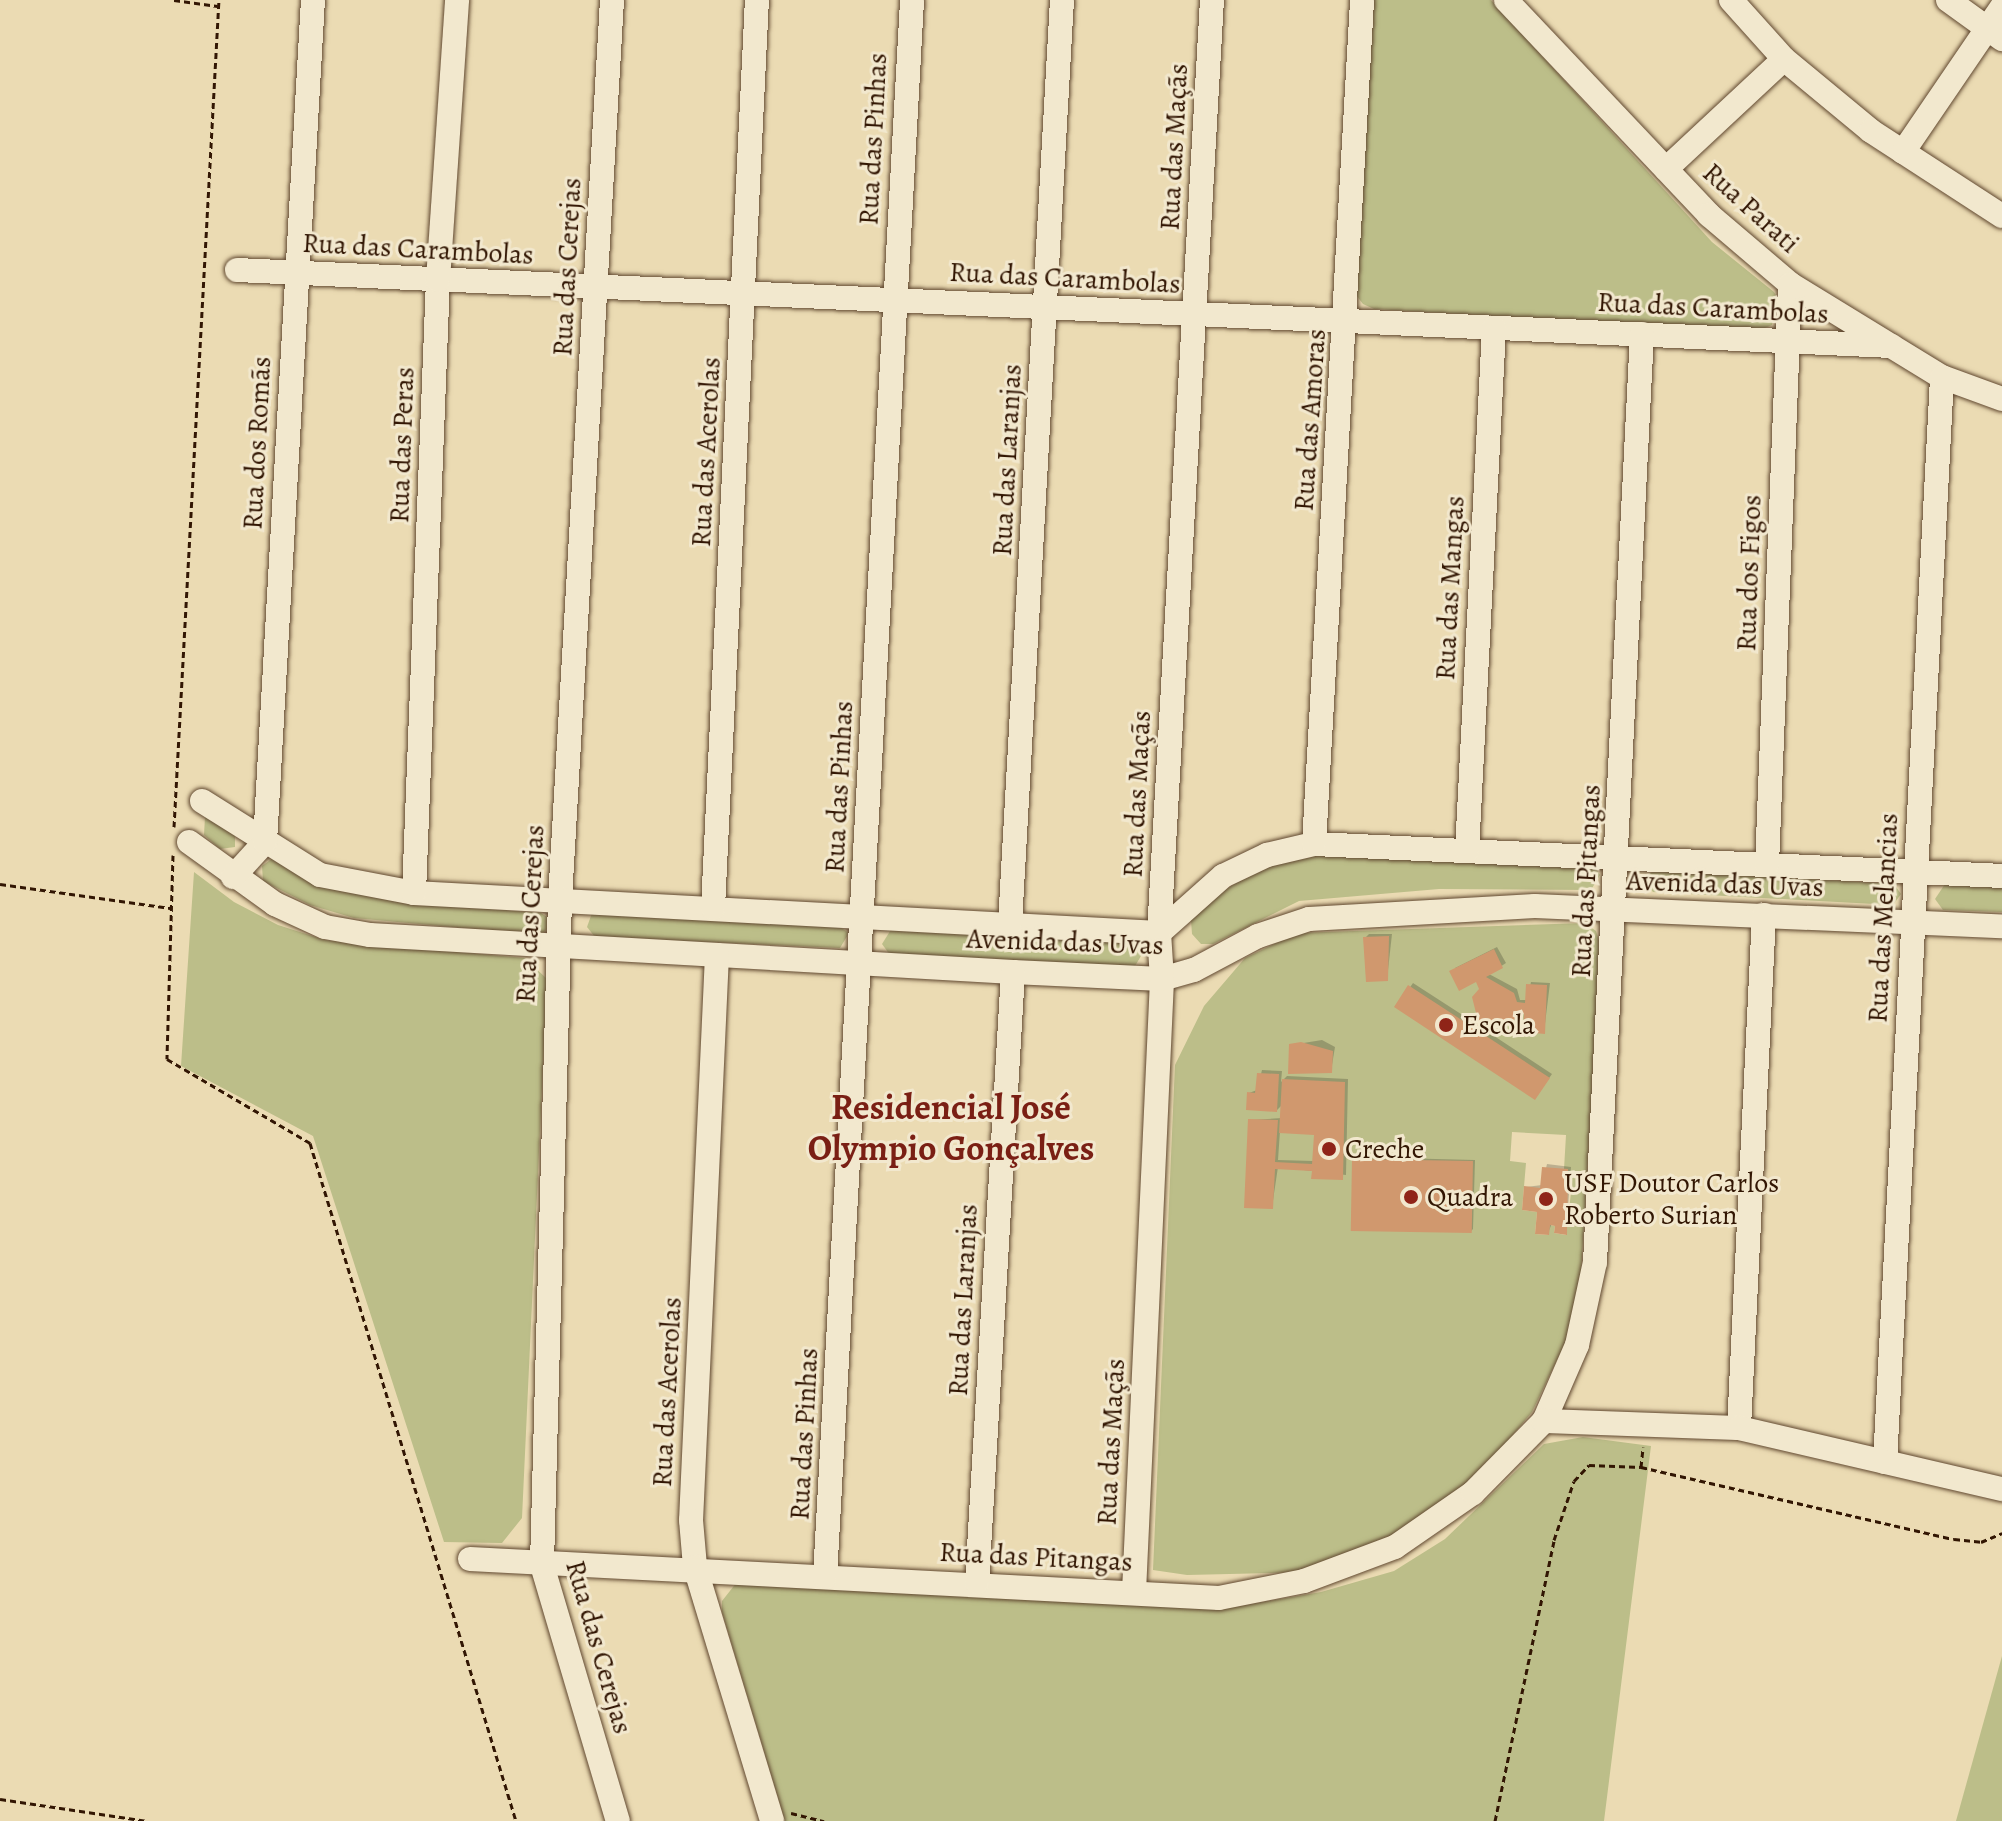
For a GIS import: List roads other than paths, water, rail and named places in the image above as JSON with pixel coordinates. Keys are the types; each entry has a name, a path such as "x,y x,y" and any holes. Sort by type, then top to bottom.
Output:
{"street":[{"name":"Rua dos Romãs","path":"265,842 313,0"},
{"name":"Rua das Peras","path":"414,893 438,280 457,0"},
{"name":"Rua das Cerejas","path":"612,0 560,899 542,1565 618,1821"},
{"name":"Rua das Acerolas","path":"713,908 757,0"},
{"name":"Rua das Pinhas","path":"825,1577 912,0"},
{"name":"Rua das Laranjas","path":"1010,924 1062,0"},
{"name":"Rua das Maçãs","path":"1134,1592 1162,979 1159,933 1212,0"},
{"name":"Rua das Amoras","path":"1314,844 1362,0"},
{"name":"Rua Parati","path":"1506,0 1709,215 1790,284 1942,377 2002,399"},
{"path":"1731,0 1784,59 1903,152 2002,216"},
{"path":"1948,0 1994,34"},
{"path":"1903,152 1994,34 2002,7"},
{"path":"1666,169 1784,59"},
{"name":"Rua das Carambolas","path":"237,270 1891,346"},
{"name":"Rua dos Figos","path":"1767,865 1790,284"},
{"name":"Rua das Mangas","path":"1467,851 1494,328"},
{"name":"Rua das Pitangas","path":"470,1559 542,1565 695,1567 1219,1598 1304,1581 1395,1547 1473,1493 1544,1421 1577,1345 1595,1262 1616,909 1642,334"},
{"name":"Rua das Melancias","path":"1885,1462 1942,377"},
{"name":"Avenida das Uvas","path":"202,801 320,875 414,893 1159,933 1223,876 1267,855 1314,844 2002,876"},
{"name":"Avenida das Uvas","path":"189,842 233,877 275,904 325,927 370,935 1162,979 1194,970 1258,936 1309,919 1535,906 2002,926"},
{"path":"233,877 265,842"},
{"path":"1739,1428 1764,915"},
{"name":"Rua das Acerolas","path":"717,955 691,1520 695,1567 772,1821"},
{"name":"Rua das Laranjas","path":"977,1582 1013,972"},
{"path":"1544,1421 1739,1428 2002,1489"}],"place":[{"name":"Escola","path":"1446,1025"},
{"name":"Creche","path":"1329,1149"},
{"name":"Quadra","path":"1411,1197"},
{"name":"USF Doutor Carlos Roberto Surian","path":"1546,1199"}],"district":[{"name":"Residencial José Olympio Gonçalves","path":"951,1126"}]}
